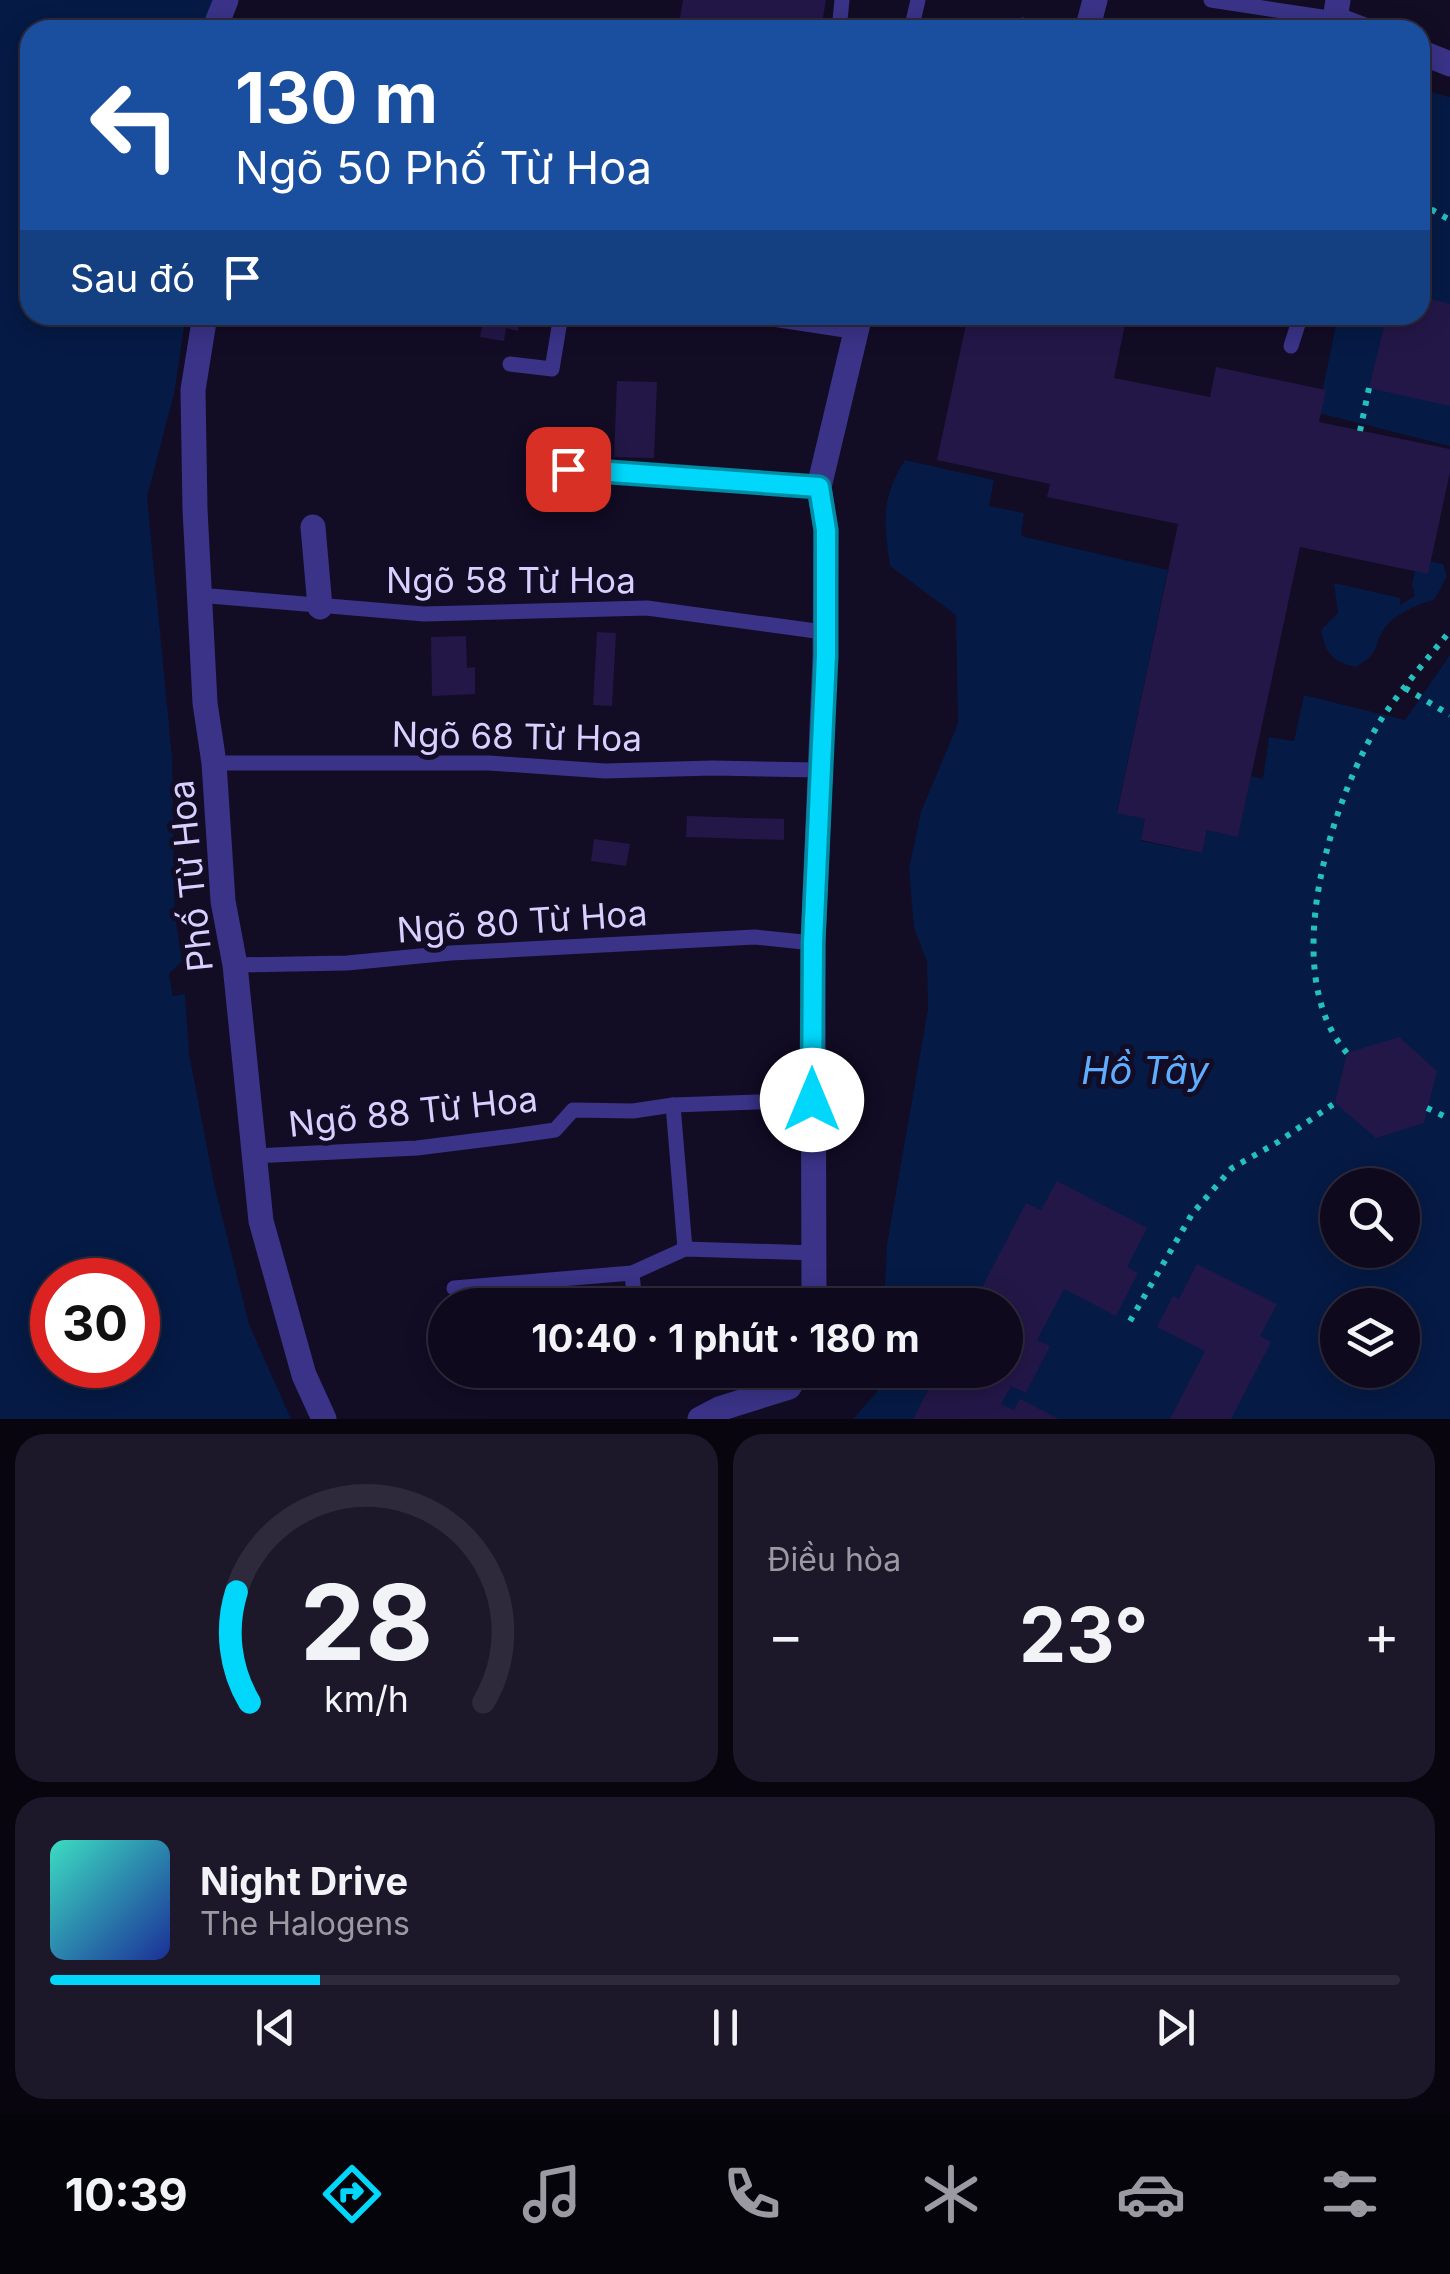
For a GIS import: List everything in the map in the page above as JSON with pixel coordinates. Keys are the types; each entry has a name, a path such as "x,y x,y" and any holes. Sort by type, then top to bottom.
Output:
{"street":[{"name":"Phố Từ Hoa","path":"203,325 193,390 198,595 223,901 235,966 261,1220 304,1376 324,1419"},
{"path":"815,1288 813,943 826,656 826,530 819,487 859,325"},
{"path":"313,527 320,607"},
{"path":"700,1419 719,1409 790,1388"}],"lane":[{"path":"1211,0 1335,16"},
{"path":"510,364 552,369 559,325"},
{"path":"1291,346 1298,325"},
{"path":"568,469 819,487"},
{"name":"Ngõ 58 Từ Hoa","path":"198,595 424,614 647,608 823,632"},
{"name":"Ngõ 68 Từ Hoa","path":"214,763 469,763 605,771 818,770"},
{"name":"Ngõ 80 Từ Hoa","path":"235,966 347,963 450,952 756,937 813,943"},
{"name":"Ngõ 88 Từ Hoa","path":"253,1156 436,1146 555,1130 572,1110 633,1111 674,1104 812,1100"},
{"path":"674,1104 684,1249"},
{"path":"454,1288 632,1273 684,1249 816,1253"},
{"path":"632,1273 633,1288"}],"path":[{"path":"1360,431 1369,388"},
{"path":"1346,1053 1326,1026 1314,984 1316,917 1325,847 1348,784 1384,716 1450,630"},
{"path":"1405,688 1450,714"},
{"path":"1130,1321 1192,1214 1232,1168 1335,1103"},
{"path":"1427,1108 1450,1120"}],"water":[{"path":"0,0 213,0 206,20 20,20 20,325 184,325 174,394 147,497 172,757 175,915 182,961 169,974 173,996 185,994 189,1053 214,1184 249,1324 291,1419 0,1419"},
{"path":"1430,92 1450,97 1450,446 1318,413 1336,325 1430,325"},
{"name":"Hồ Tây","path":"905,460 994,480 989,506 1024,513 1021,536 1168,570 1117,812 1145,819 1141,841 1202,853 1207,830 1238,836 1251,776 1263,779 1269,737 1294,741 1304,695 1405,720 1450,655 1450,1419 853,1419 877,1388 1023,1388 1023,1288 885,1288 887,1244 928,1009 927,962 914,928 909,869 921,812 958,723 956,615 890,566 886,511 891,487"},
{"path":"1424,560 1443,564 1447,576 1434,600 1394,619 1384,629 1373,653 1356,667 1331,655 1321,630 1338,613 1334,583 1400,598 1400,605 1415,596 1412,585 1416,566"}],"building":[{"path":"683,0 826,0 823,20 680,20"},
{"path":"1430,299 1450,304 1450,406 1369,388 1385,325 1430,325"},
{"path":"483,325 519,325 518,331 506,328 504,341 480,337"},
{"path":"966,325 1125,325 1114,378 1210,397 1216,367 1326,390 1319,422 1450,449 1450,472 1428,574 1300,547 1238,837 1207,830 1202,853 1141,840 1145,819 1117,813 1178,524 1047,497 1050,484 937,460"},
{"path":"617,381 657,382 654,458 614,457"},
{"path":"597,632 616,633 612,706 593,705"},
{"path":"466,636 467,668 475,667 475,694 432,696 431,637"},
{"path":"687,816 784,819 784,840 686,837"},
{"path":"594,839 630,844 626,866 591,861"},
{"path":"1399,1037 1437,1071 1424,1123 1376,1138 1335,1103 1347,1053"},
{"path":"1057,1181 1147,1228 1127,1267 1138,1273 1116,1316 1064,1289 1037,1340 1050,1346 1026,1393 1015,1388 1023,1388 1023,1288 982,1288 1026,1203 1041,1210"},
{"path":"1197,1264 1277,1304 1260,1336 1271,1342 1231,1419 1170,1419 1205,1351 1157,1327 1173,1296 1179,1299"},
{"path":"929,1388 1010,1388 1001,1404 1014,1410 1020,1399 1059,1419 913,1419"}],"route":[{"path":"568,469 819,487 826,530 826,656 818,770 812,1100"}]}
